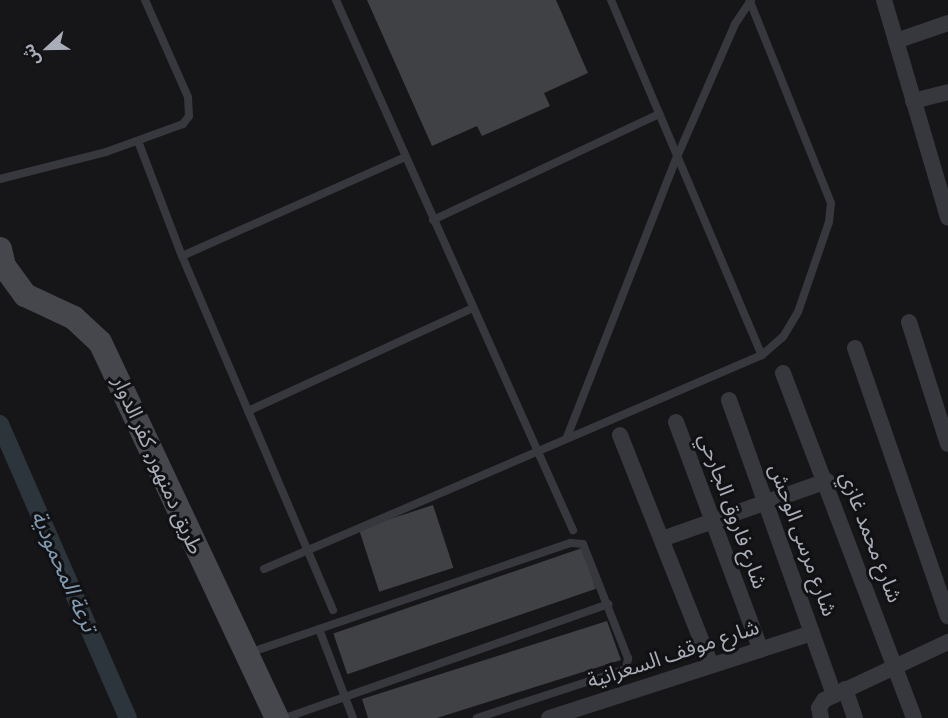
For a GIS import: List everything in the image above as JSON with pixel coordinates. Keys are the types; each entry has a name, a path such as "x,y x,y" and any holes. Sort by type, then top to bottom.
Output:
{"main road":[{"name":"طريق دمنهور, كفر الدوار","path":"0,249 4,266 25,295 74,318 100,342 277,718"}],"street":[{"path":"884,0 913,101 942,174 948,218"},
{"path":"896,41 948,23"},
{"path":"913,101 948,92"},
{"path":"909,322 948,444"},
{"path":"855,348 948,616"},
{"name":"شارع محمد غازي","path":"783,373 827,481 914,718"},
{"name":"شارع مرسى الوحش","path":"729,400 834,695 855,718"},
{"name":"شارع فاروق الجارحي","path":"676,422 761,650"},
{"path":"620,435 711,665"},
{"path":"662,539 827,481"},
{"name":"شارع موقف السعرانية","path":"549,718 812,633"},
{"path":"821,718 819,708 834,695 947,645"}],"lane":[{"path":"0,179 138,141 183,124 190,106 145,0"},
{"path":"336,0 573,530"},
{"path":"611,0 762,355"},
{"path":"567,437 677,157 735,24 750,1"},
{"path":"264,568 762,355 783,337 795,319 829,222 831,203 750,1"},
{"path":"433,220 659,114"},
{"path":"138,141 182,256 333,610"},
{"path":"182,256 405,157"},
{"path":"248,411 473,308"},
{"path":"246,654 578,543 587,548 628,658 622,672 477,718"},
{"path":"285,718 608,604"},
{"path":"319,629 353,718"}],"building":[{"path":"367,0 556,0 588,73 544,93 550,106 482,136 477,126 432,146"},
{"path":"433,505 453,568 379,592 359,529"},
{"path":"582,548 596,589 347,674 333,634"},
{"path":"607,621 621,660 437,718 368,718 362,699"}],"waterway":[{"name":"ترعة المحمودية","path":"0,424 128,718"}]}
